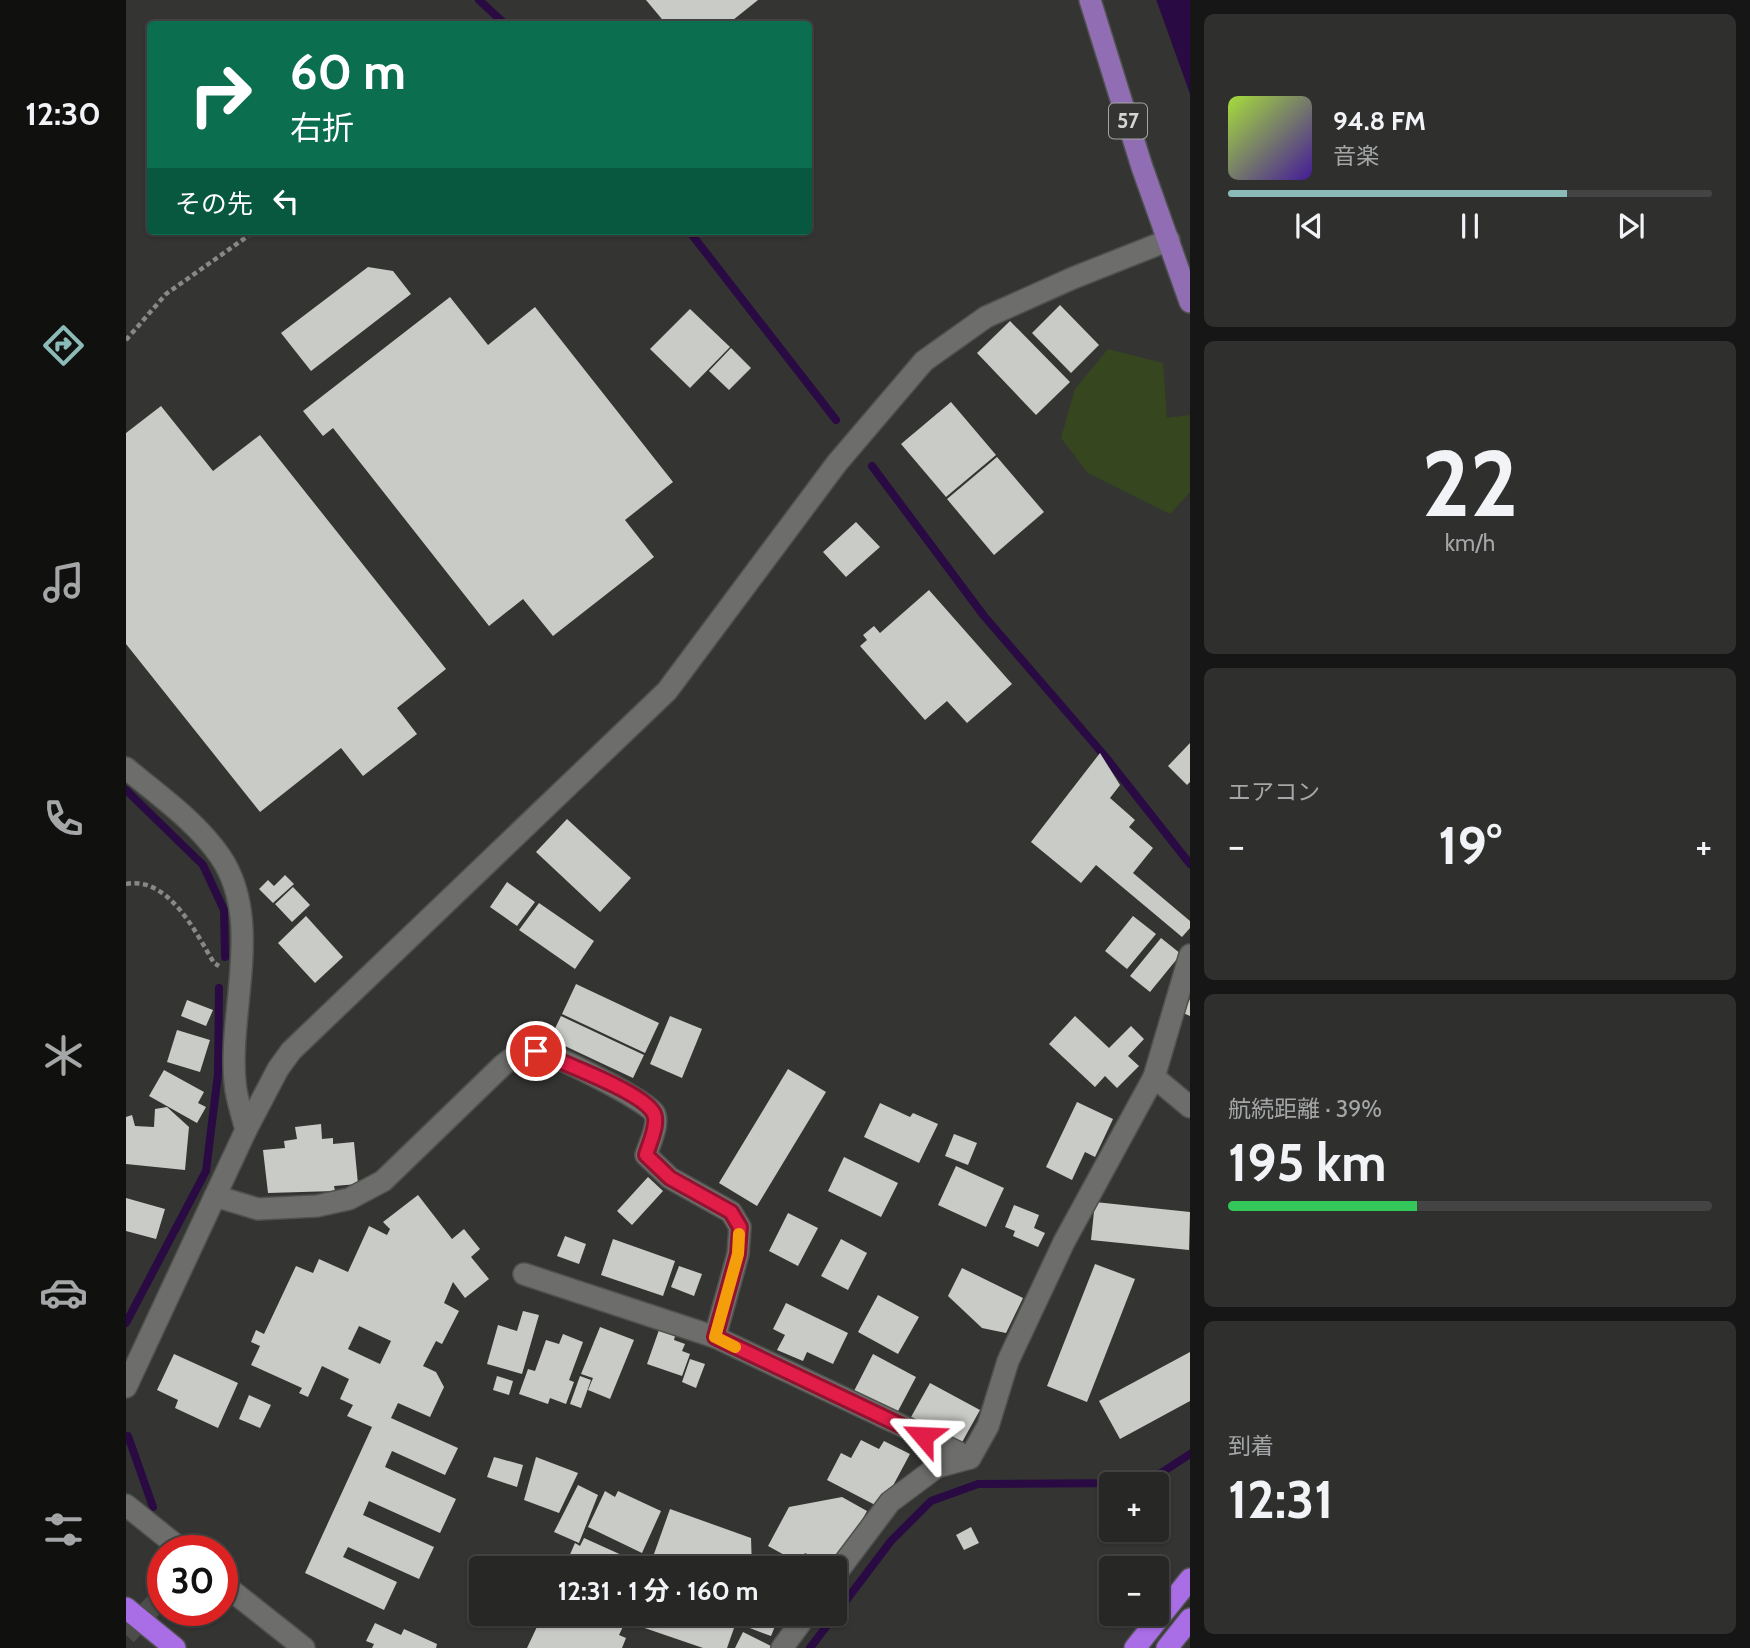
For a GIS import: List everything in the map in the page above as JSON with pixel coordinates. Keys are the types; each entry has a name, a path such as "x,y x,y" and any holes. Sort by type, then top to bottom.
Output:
{"highway":[{"path":"1135,1648 1190,1579"},
{"path":"126,1608 175,1648"},
{"path":"1167,1648 1190,1619"}],"main road":[{"name":"57","path":"1090,0 1142,167 1190,302"}],"street":[{"path":"126,1387 246,1129 278,1069 306,1035 667,691 837,463 924,361 986,317 1073,278 1169,240"},
{"path":"126,768 194,826 220,856 235,885 244,921 238,977 235,1083 246,1129"},
{"path":"847,1559 890,1502 937,1467 970,1458 988,1426 1008,1361 1064,1242 1154,1077 1190,955"},
{"path":"215,1196 258,1209 317,1206 349,1199 383,1181 518,1053 536,1051 635,1096 654,1113 656,1121 646,1155 670,1178 731,1212 740,1227 738,1254 715,1337"},
{"path":"1154,1077 1190,1107"},
{"path":"524,1273 715,1337 970,1458"},
{"path":"126,1505 163,1535"},
{"path":"238,1596 304,1648"},
{"path":"782,1648 798,1626"}],"path":[{"path":"126,340 166,295 249,235"},
{"path":"126,884 137,882 155,889 183,912 214,963"}],"green space":[{"path":"1108,349 1163,363 1167,418 1190,415 1190,492 1170,514 1088,473 1061,438 1075,389"}],"shaded area":[{"path":"1156,0 1190,0 1190,94 1157,2"}],"building":[{"path":"646,0 758,0 732,21 664,21"},
{"path":"368,267 393,271 411,294 311,371 281,333"},
{"path":"450,297 488,345 535,307 673,482 625,520 654,557 553,636 523,599 489,626 333,428 323,436 303,411"},
{"path":"1060,305 1099,345 1071,373 1032,333"},
{"path":"690,309 730,347 690,388 650,349"},
{"path":"1010,321 1070,382 1036,415 977,353"},
{"path":"731,348 751,368 729,390 709,371"},
{"path":"951,402 996,455 946,497 901,444"},
{"path":"161,406 213,471 260,435 446,669 397,708 417,734 363,776 341,748 260,812 126,644 126,433"},
{"path":"997,457 1044,512 994,555 947,499"},
{"path":"856,522 880,547 846,577 823,552"},
{"path":"929,590 1012,684 967,723 947,701 925,720 860,646 867,640 863,635 874,626 880,633"},
{"path":"1190,743 1190,782 1187,785 1168,766"},
{"path":"1100,753 1120,785 1110,798 1135,820 1129,827 1153,848 1133,873 1190,921 1190,928 1182,937 1096,865 1081,883 1031,842"},
{"path":"567,819 631,878 600,912 536,852"},
{"path":"285,875 294,884 273,903 259,889 268,880 274,886"},
{"path":"507,882 535,902 517,926 490,907"},
{"path":"293,887 310,905 292,922 275,904"},
{"path":"539,903 594,941 575,969 519,930"},
{"path":"306,916 343,957 315,983 278,943"},
{"path":"1133,916 1156,934 1127,969 1105,951"},
{"path":"1161,938 1181,954 1150,992 1130,976"},
{"path":"576,984 659,1023 645,1053 562,1014"},
{"path":"1190,999 1190,1016 1183,1013"},
{"path":"187,1000 213,1010 206,1026 181,1016"},
{"path":"561,1016 644,1055 633,1078 550,1039"},
{"path":"670,1016 702,1029 682,1078 650,1064"},
{"path":"1075,1016 1109,1048 1131,1026 1144,1039 1128,1056 1139,1066 1117,1088 1105,1076 1095,1087 1049,1044"},
{"path":"177,1030 210,1040 200,1072 167,1062"},
{"path":"788,1069 826,1092 757,1206 719,1183"},
{"path":"164,1070 204,1092 198,1103 206,1107 197,1123 149,1096"},
{"path":"1077,1102 1113,1119 1095,1157 1085,1152 1072,1180 1046,1167"},
{"path":"880,1103 910,1117 913,1113 938,1124 919,1163 864,1137"},
{"path":"167,1107 189,1127 185,1170 126,1164 126,1117 132,1115 135,1126 154,1127 155,1109"},
{"path":"321,1124 322,1139 333,1138 333,1144 354,1142 358,1184 334,1186 335,1191 268,1193 263,1150 285,1148 284,1141 297,1139 295,1127"},
{"path":"954,1134 977,1143 968,1165 945,1156"},
{"path":"844,1157 898,1183 881,1217 828,1191"},
{"path":"956,1166 1004,1188 986,1227 938,1205"},
{"path":"648,1177 663,1191 632,1225 617,1211"},
{"path":"418,1195 452,1239 464,1229 480,1249 471,1257 489,1279 465,1298 453,1282 444,1303 459,1311 442,1344 436,1341 423,1366 436,1372 444,1387 430,1417 398,1403 391,1418 458,1448 445,1475 392,1451 385,1467 456,1499 440,1533 369,1501 363,1515 434,1547 419,1579 348,1547 343,1557 397,1582 384,1610 305,1573 372,1427 347,1416 353,1405 340,1399 349,1379 322,1366 308,1397 299,1393 302,1388 251,1365 260,1346 251,1342 256,1330 264,1334 296,1266 313,1273 319,1259 348,1272 369,1226 387,1235 390,1229 383,1222","holes":["359,1326 391,1341 380,1364 348,1349"]},
{"path":"126,1198 165,1209 156,1239 126,1231"},
{"path":"1095,1202 1190,1212 1189,1250 1091,1240"},
{"path":"1014,1205 1039,1215 1034,1228 1045,1233 1038,1247 1013,1236 1015,1231 1005,1227"},
{"path":"788,1213 818,1228 798,1266 769,1251"},
{"path":"565,1236 586,1244 579,1264 557,1256"},
{"path":"613,1239 675,1261 663,1296 601,1275"},
{"path":"841,1239 867,1253 848,1290 821,1276"},
{"path":"1095,1264 1135,1279 1087,1402 1047,1386"},
{"path":"679,1266 702,1274 694,1296 671,1287"},
{"path":"962,1268 1023,1298 1006,1333 982,1328 948,1296"},
{"path":"878,1295 919,1317 898,1354 858,1332"},
{"path":"786,1303 848,1333 833,1364 807,1352 803,1361 777,1350 785,1335 773,1329"},
{"path":"523,1311 539,1315 522,1374 487,1364 498,1325 517,1331"},
{"path":"600,1327 634,1340 610,1399 588,1390 593,1378 581,1374"},
{"path":"659,1330 675,1336 674,1340 685,1344 682,1351 690,1354 682,1376 647,1364"},
{"path":"563,1334 583,1342 569,1380 574,1382 566,1404 550,1398 548,1404 519,1394 528,1369 535,1371 546,1340 559,1344"},
{"path":"1190,1352 1190,1401 1120,1439 1099,1401"},
{"path":"174,1354 238,1383 218,1428 175,1408 178,1400 157,1390"},
{"path":"873,1354 916,1377 897,1413 854,1391"},
{"path":"690,1359 705,1364 696,1388 682,1382"},
{"path":"497,1376 513,1381 509,1395 493,1390"},
{"path":"580,1376 591,1380 581,1408 570,1404"},
{"path":"930,1383 980,1410 961,1444 911,1417"},
{"path":"249,1395 271,1405 260,1428 239,1419"},
{"path":"861,1440 879,1449 884,1441 910,1454 881,1508 827,1480 841,1453 851,1458"},
{"path":"494,1457 523,1465 517,1487 487,1477"},
{"path":"536,1457 578,1473 559,1513 524,1500"},
{"path":"578,1485 598,1495 579,1543 554,1532"},
{"path":"605,1491 615,1497 618,1491 661,1511 642,1553 588,1527"},
{"path":"842,1497 867,1511 843,1556 811,1556 805,1553 803,1556 786,1556 768,1546 789,1507"},
{"path":"670,1509 751,1538 752,1556 653,1556"},
{"path":"971,1527 979,1543 964,1550 956,1535"},
{"path":"584,1538 624,1556 569,1556 575,1543 580,1546"},
{"path":"375,1623 401,1635 404,1629 437,1644 436,1648 372,1648 374,1644 366,1641"},
{"path":"537,1626 623,1626 619,1635 626,1638 622,1648 527,1648"},
{"path":"639,1626 735,1626 727,1648 703,1648"},
{"path":"747,1626 775,1626 771,1636"},
{"path":"743,1632 771,1646 770,1648 735,1648"}],"waterway":[{"path":"479,0 502,21"},
{"path":"692,235 836,420"},
{"path":"872,466 984,616 1104,755 1190,864"},
{"path":"126,790 203,865 224,910 225,957"},
{"path":"126,1323 206,1171 218,1074 219,988"},
{"path":"128,1436 153,1507"},
{"path":"810,1648 891,1541 931,1501 978,1484 1129,1483 1161,1473 1190,1454"}],"tunnel":[{"path":"126,1635 147,1612"}],"slow traffic":[{"path":"735,1347 715,1337 738,1254 739,1234"}],"route":[{"path":"536,1051 635,1096 654,1113 656,1121 646,1155 670,1178 731,1212 740,1227 738,1254 715,1337 923,1436"}]}
